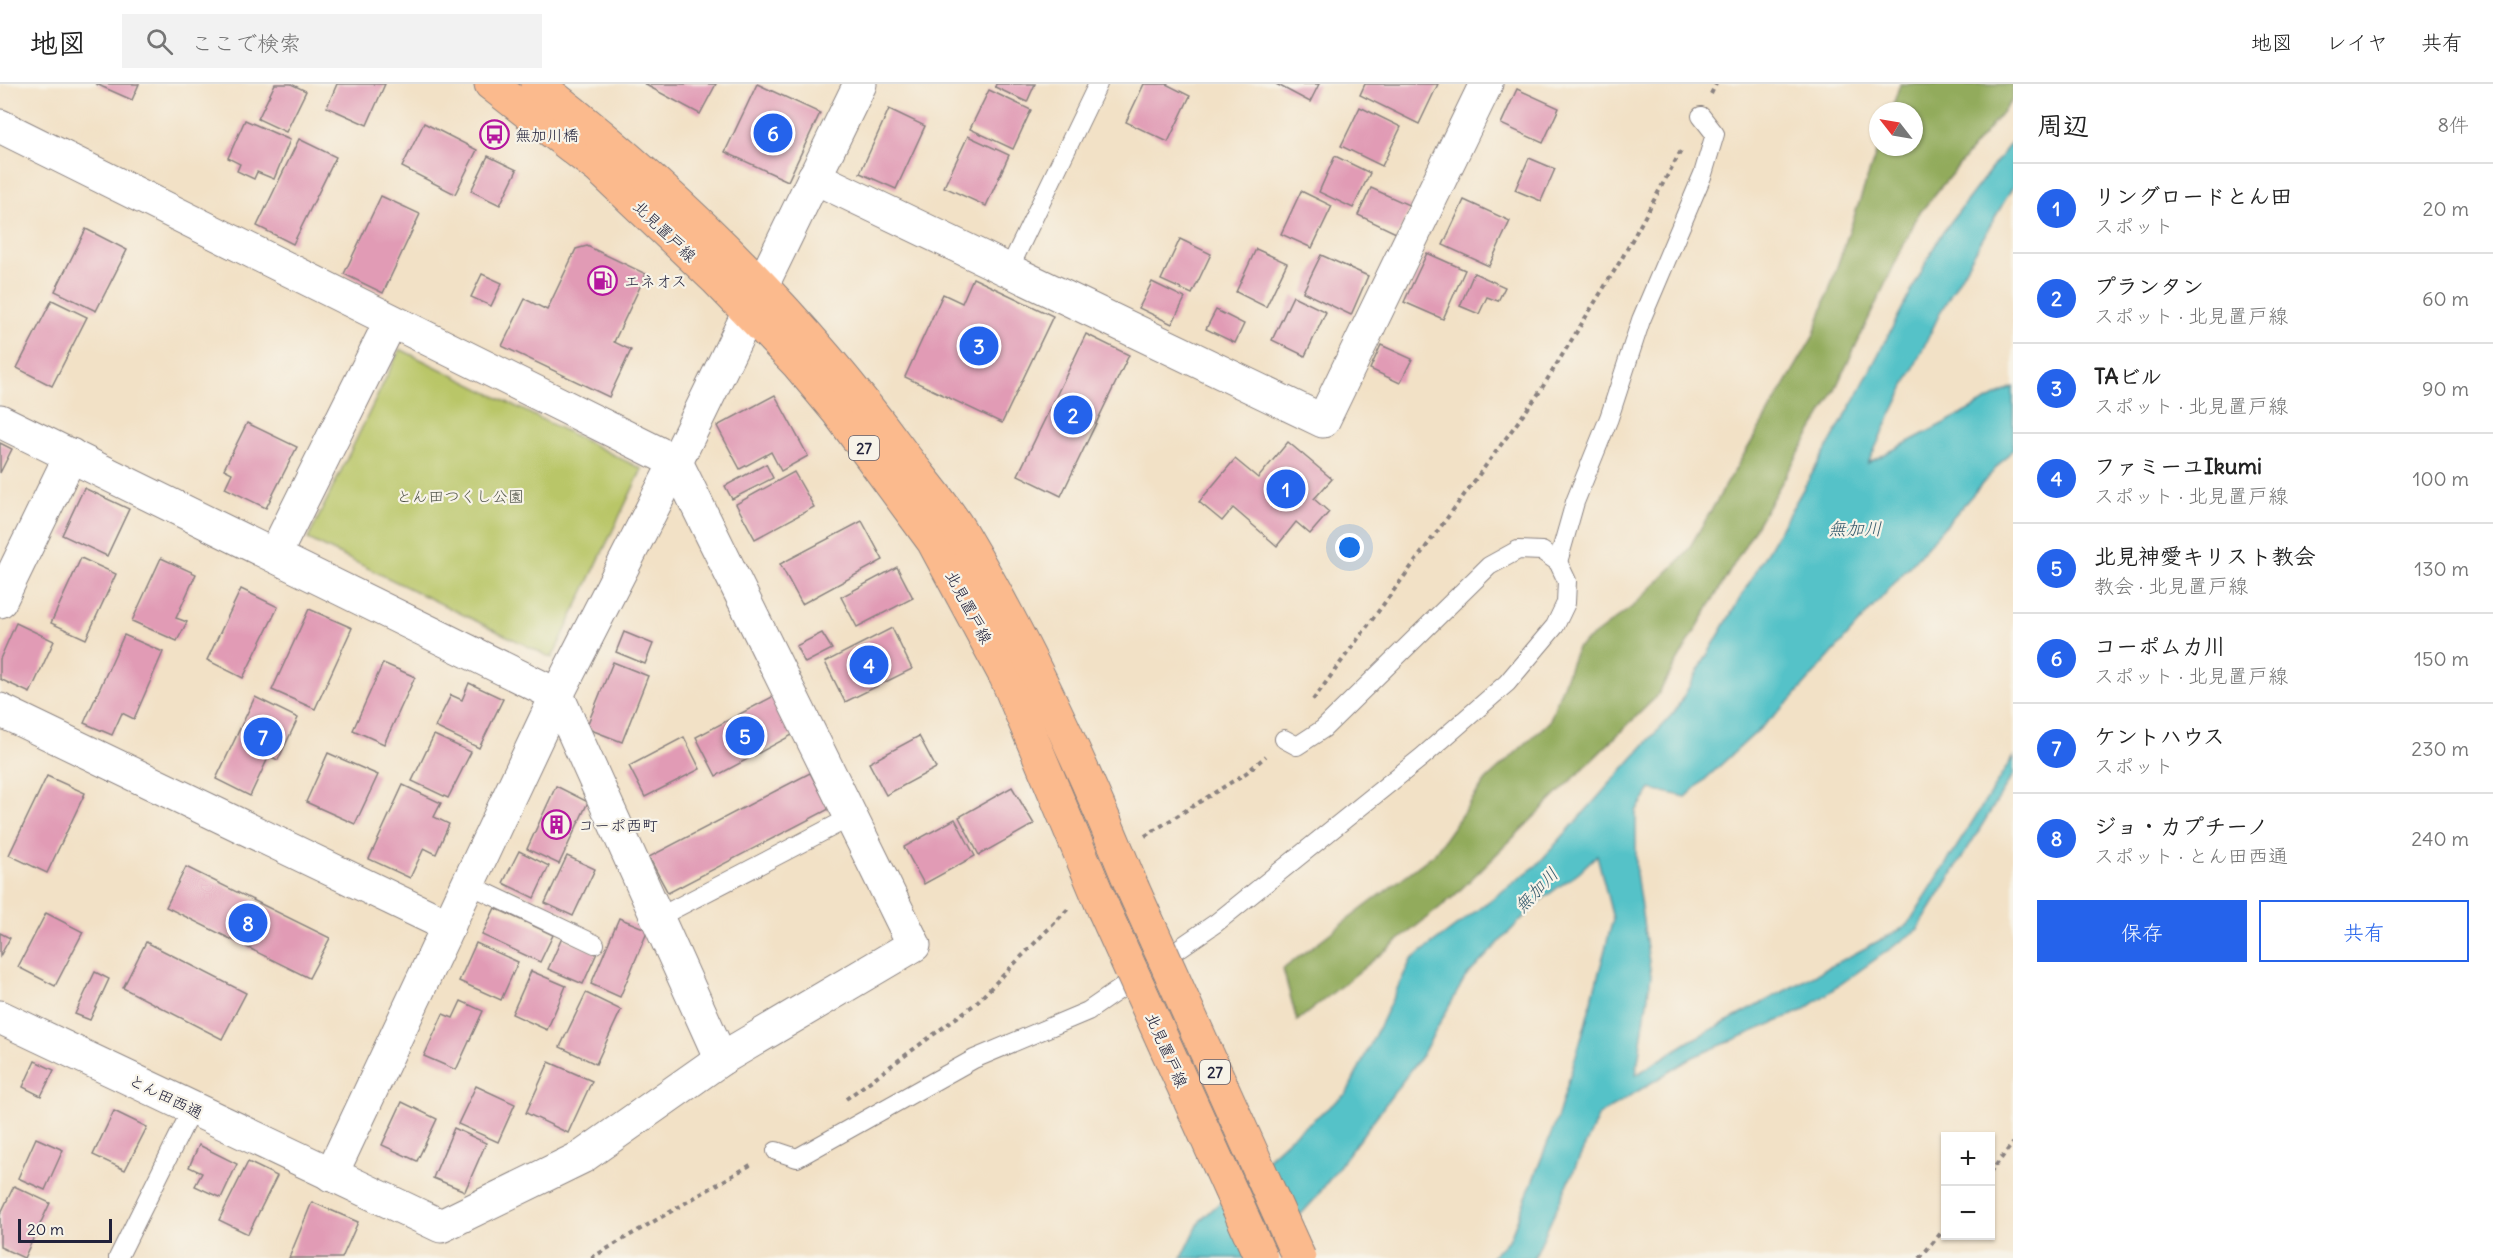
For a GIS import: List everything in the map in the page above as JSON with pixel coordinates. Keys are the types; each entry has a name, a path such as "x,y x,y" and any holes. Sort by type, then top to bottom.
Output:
{"main road":[{"name":"北見置戸線","path":"491,84 599,168 754,299 816,344 871,411 960,531 1028,653 1299,1258"},
{"name":"北見置戸線","path":"537,84 610,142 730,251 754,299 797,363 838,412 933,541 1006,676 1098,896 1261,1258"}],"street":[{"path":"331,1175 557,695 676,462 860,84"},
{"path":"814,177 1323,421 1485,84"},
{"path":"0,126 676,462 914,945 721,1059 557,695 275,554 0,421"},
{"path":"275,554 392,321"},
{"path":"0,601 71,455"},
{"path":"0,710 449,926"},
{"name":"とん田西通","path":"0,1017 441,1226 582,1157 721,1059"}],"lane":[{"path":"1009,269 1098,84"},
{"path":"1558,562 1575,502 1609,418 1641,320 1703,174 1715,134 1701,116"},
{"path":"776,1150 797,1158 974,1059 1088,1011 1216,923 1422,757 1507,683 1555,626 1566,603 1567,581 1558,562 1542,551 1518,550 1489,566 1323,729 1297,746 1284,739"},
{"path":"657,918 851,817"},
{"path":"468,884 595,944"},
{"path":"118,1258 192,1109"}],"path":[{"path":"1120,855 1154,828 1246,773 1284,739 1537,396 1621,260 1701,116 1716,84"},
{"path":"842,1102 975,1004 1098,896"},
{"path":"1995,1166 2013,1143"},
{"path":"591,1258 776,1150"},
{"path":"1920,1258 1941,1233"}],"green space":[{"path":"1900,84 2013,84 2013,99 1918,215 1830,400 1657,696 1453,897 1297,1021 1283,969 1434,854 1486,780 1549,722 1577,648 1632,607 1685,555 1813,337 1875,156 1923,156 1923,102 1894,102"},
{"name":"とん田つくし公園","path":"400,349 642,469 552,658 308,539"}],"water":[{"name":"無加川","path":"2013,140 2013,186 1941,311 1868,463 2013,387 2013,449 1791,700 1686,797 1651,789 1636,811 1636,873 1651,976 1636,1075 1688,1042 1907,926 2013,757 2013,775 1918,929 1804,1010 1693,1057 1599,1115 1534,1258 1491,1258 1510,1238 1557,1119 1586,1022 1613,919 1597,855 1579,872 1537,903 1465,978 1422,1055 1314,1200 1261,1258 1182,1258 1200,1221 1290,1138 1347,1093 1411,960 1537,865 1675,711 1854,401 1940,236"}],"building":[{"path":"96,84 139,84 132,100"},
{"path":"275,84 291,84 306,91 286,132 258,119"},
{"path":"337,84 385,84 367,125 327,107"},
{"path":"644,84 716,84 700,114"},
{"path":"757,84 820,113 788,181 725,152"},
{"path":"996,84 1035,84 1027,102 995,87"},
{"path":"1144,84 1166,84 1190,96 1168,142 1126,122"},
{"path":"1276,84 1319,84 1310,102"},
{"path":"1365,84 1438,84 1419,124 1360,95"},
{"path":"1517,89 1559,108 1543,143 1501,124"},
{"path":"989,90 1031,110 1013,149 970,129"},
{"path":"1360,107 1401,127 1382,166 1341,146"},
{"path":"889,109 925,126 896,189 860,173"},
{"path":"245,120 290,140 274,179 257,172 254,179 237,171 240,164 228,158"},
{"path":"424,123 477,150 455,194 402,167"},
{"path":"968,136 1009,155 986,206 944,187"},
{"path":"299,139 336,157 293,244 257,226"},
{"path":"488,156 517,170 500,205 471,191"},
{"path":"1335,156 1370,173 1353,208 1319,192"},
{"path":"1529,158 1555,169 1541,201 1515,190"},
{"path":"1371,188 1411,206 1398,234 1358,215"},
{"path":"1301,191 1332,206 1312,248 1281,234"},
{"path":"381,196 420,214 383,293 344,274"},
{"path":"1464,200 1510,221 1489,266 1443,245"},
{"path":"86,229 127,250 96,311 55,291"},
{"path":"1180,239 1211,254 1192,294 1161,280"},
{"path":"587,246 646,274 614,342 631,350 609,397 502,346 525,299 547,310 576,249"},
{"path":"1256,249 1287,263 1266,307 1236,292"},
{"path":"1427,253 1465,270 1443,319 1404,302"},
{"path":"1321,255 1368,276 1351,315 1303,292"},
{"path":"1474,273 1505,287 1498,301 1487,297 1479,314 1460,306"},
{"path":"482,274 502,283 491,306 471,297"},
{"path":"973,278 1053,316 1002,423 905,377 943,294 962,303"},
{"path":"1152,282 1185,298 1172,324 1139,308"},
{"path":"1293,296 1326,312 1305,356 1272,340"},
{"path":"52,300 87,317 52,386 17,368"},
{"path":"1216,310 1244,324 1235,343 1206,329"},
{"path":"1086,334 1129,355 1061,496 1018,475"},
{"path":"1381,345 1412,359 1400,383 1370,369"},
{"path":"775,395 808,456 781,471 771,452 740,469 717,426"},
{"path":"247,423 297,447 266,508 225,488 232,473 224,469"},
{"path":"1288,442 1332,479 1314,499 1329,512 1310,534 1296,522 1277,546 1233,508 1222,521 1199,502 1235,459 1258,478"},
{"path":"0,443 12,449 0,473"},
{"path":"766,464 773,478 732,499 725,486"},
{"path":"794,472 814,507 755,539 736,504"},
{"path":"84,488 129,509 107,556 62,535"},
{"path":"862,521 883,560 802,604 780,564"},
{"path":"81,558 116,574 86,639 51,623"},
{"path":"161,558 196,574 176,618 187,622 177,641 132,621"},
{"path":"897,567 913,598 857,627 841,597"},
{"path":"241,589 278,607 243,678 207,660"},
{"path":"309,609 352,628 315,709 272,690"},
{"path":"16,623 54,641 30,693 0,679 0,659"},
{"path":"892,628 912,669 845,702 825,662"},
{"path":"624,632 653,644 645,664 616,652"},
{"path":"822,633 832,649 805,663 796,646"},
{"path":"124,635 163,652 134,719 122,713 112,735 84,723"},
{"path":"613,662 648,676 622,742 586,728"},
{"path":"383,663 415,677 384,744 353,730"},
{"path":"469,683 503,699 479,748 435,727 451,695 462,700"},
{"path":"774,696 794,734 716,776 696,737"},
{"path":"255,697 298,718 278,760 269,756 250,796 216,779"},
{"path":"434,735 471,752 448,798 412,781"},
{"path":"919,736 936,768 886,795 869,763"},
{"path":"684,737 700,769 645,797 629,766"},
{"path":"328,753 378,775 355,824 306,802"},
{"path":"810,773 829,809 668,893 649,857"},
{"path":"47,776 85,793 47,873 9,855"},
{"path":"403,785 441,803 434,817 449,824 436,854 424,848 410,878 369,859"},
{"name":"コーポ西町","path":"556,786 588,802 559,864 527,849"},
{"path":"1012,787 1034,824 979,855 959,817"},
{"path":"955,819 975,856 924,884 904,847"},
{"path":"519,851 549,866 534,898 503,883"},
{"path":"567,856 595,869 573,916 545,903"},
{"path":"186,867 330,938 309,978 166,907"},
{"path":"495,908 553,935 540,962 482,935"},
{"path":"46,913 83,932 55,986 18,967"},
{"path":"619,918 648,930 620,997 591,984"},
{"path":"0,933 10,938 0,956"},
{"path":"562,938 597,953 583,984 548,969"},
{"path":"146,942 246,993 222,1039 123,988"},
{"path":"476,943 518,962 501,1000 459,981"},
{"path":"531,971 566,986 547,1030 512,1014"},
{"path":"95,972 109,979 90,1020 75,1014"},
{"path":"586,993 621,1010 596,1064 560,1047"},
{"path":"461,1001 483,1011 456,1070 424,1056 443,1014 453,1018"},
{"path":"35,1061 54,1070 41,1096 23,1087"},
{"path":"549,1062 592,1081 568,1133 526,1113"},
{"path":"476,1086 515,1104 498,1142 458,1124"},
{"path":"402,1102 437,1119 417,1161 382,1145"},
{"path":"114,1111 147,1127 125,1170 93,1155"},
{"path":"454,1128 486,1143 465,1191 433,1178"},
{"path":"36,1138 63,1150 45,1190 18,1178"},
{"path":"199,1145 237,1164 221,1198 195,1186 202,1173 189,1167"},
{"path":"248,1162 277,1176 248,1234 219,1220"},
{"path":"14,1186 50,1203 24,1258 0,1247 0,1215"},
{"path":"312,1202 358,1222 342,1258 289,1258"}],"place":[{"name":"コーポムカ川","path":"773,133"},
{"name":"無加川橋","path":"494,135"},
{"name":"エネオス","path":"603,281"},
{"name":"TAビル","path":"979,346"},
{"name":"プランタン","path":"1073,415"},
{"name":"リングロードとん田","path":"1286,489"},
{"name":"ファミーユIkumi","path":"869,665"},
{"name":"北見神愛キリスト教会","path":"745,736"},
{"name":"ケントハウス","path":"263,737"},
{"name":"コーポ西町","path":"557,825"},
{"name":"ジョ・カプチーノ","path":"248,923"}]}
